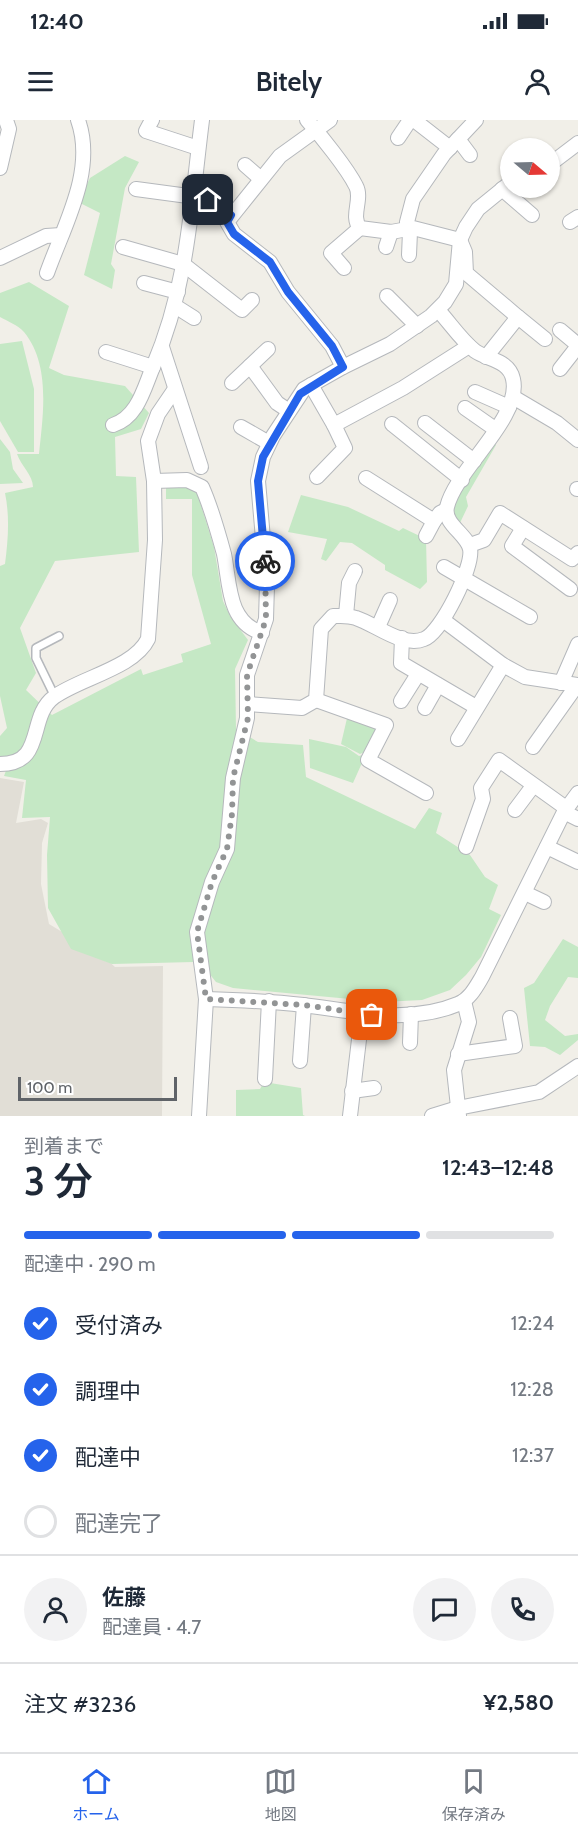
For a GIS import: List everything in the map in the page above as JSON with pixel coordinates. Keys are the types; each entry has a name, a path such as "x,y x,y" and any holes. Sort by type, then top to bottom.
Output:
{"street":[{"path":"0,168 9,129 6,120"},
{"path":"47,273 84,161 85,148 78,120"},
{"path":"152,120 146,131 198,148"},
{"path":"113,425 124,418 137,404 162,347 175,306 194,198 202,120"},
{"path":"330,120 311,125 261,179 227,222 228,228 270,262 288,292 332,346 343,367"},
{"path":"398,138 412,120 454,143 470,155"},
{"path":"409,255 408,216 413,199 454,143 476,120"},
{"path":"311,125 357,189 356,220 360,228"},
{"path":"560,157 578,143"},
{"path":"244,165 261,179"},
{"path":"136,189 208,200 231,215"},
{"path":"199,1116 206,999 197,932 212,882 227,849 232,814 233,778 245,732 248,704 247,675 266,619 267,585 258,481 263,457 269,443 300,394 343,367 390,344 438,310 456,284 460,240 478,209 500,191"},
{"path":"517,198 532,215"},
{"path":"344,268 331,253 360,228 391,232 408,228 460,240"},
{"path":"386,247 391,232"},
{"path":"0,258 46,236 61,235"},
{"path":"460,240 465,252 466,273 545,339"},
{"path":"123,247 183,264 242,310 252,300"},
{"path":"144,283 178,292"},
{"path":"387,296 417,326"},
{"path":"175,306 194,318"},
{"path":"426,536 440,513 446,510 511,402 514,381 510,369 469,346 438,310"},
{"path":"486,357 518,317"},
{"path":"560,369 578,346 563,333 578,327"},
{"path":"334,425 403,388 469,346"},
{"path":"162,347 201,467"},
{"path":"232,383 267,349"},
{"path":"106,352 153,367"},
{"path":"250,366 277,403 289,411"},
{"path":"311,385 345,448 317,477"},
{"path":"0,764 14,763 23,758 31,747 44,710 55,697 121,663 141,649 148,639 155,544 154,481 148,441 150,430 176,389"},
{"path":"475,392 511,402 557,423 578,440"},
{"path":"465,408 495,429"},
{"path":"425,423 474,461"},
{"path":"392,424 462,480"},
{"path":"241,427 269,443"},
{"path":"366,478 434,521"},
{"path":"154,481 187,480 202,487 224,557 230,599 245,623 262,633"},
{"path":"316,700 321,629 333,616 346,615 402,638 416,641 424,639 443,620 471,563 470,545 448,518 446,510"},
{"path":"470,545 484,540 500,513 572,559 578,553"},
{"path":"523,528 512,546 570,589"},
{"path":"444,567 530,617"},
{"path":"346,615 349,583 356,571"},
{"path":"378,627 390,600"},
{"path":"443,620 503,665 525,677 578,685 533,747"},
{"path":"402,638 401,663 476,707"},
{"path":"561,683 578,644"},
{"path":"458,738 503,665"},
{"path":"401,701 418,674"},
{"path":"425,708 438,685"},
{"path":"248,704 302,708 316,700 388,721 368,760 426,793"},
{"path":"466,847 484,813 481,788 495,758 578,819"},
{"path":"515,810 533,786"},
{"path":"206,999 304,1005 362,1014 411,1014 464,1001 482,977 565,810 578,793"},
{"path":"547,848 578,862"},
{"path":"525,893 544,902"},
{"path":"459,1112 454,1070 469,1022 464,1001"},
{"path":"265,1079 269,1002"},
{"path":"300,1061 304,1005"},
{"path":"350,1116 362,1014"},
{"path":"410,1043 411,1014"},
{"path":"458,1054 515,1046 510,1018"},
{"path":"432,1116 459,1112 539,1092 578,1066"},
{"path":"352,1091 374,1088"}],"lane":[{"path":"55,697 36,658 36,648 59,636"}],"shaded area":[{"path":"0,778 24,782 16,823 41,819 48,823 42,843 41,884 49,924 105,958 115,967 163,966 162,1116 0,1116"}],"green space":[{"path":"125,156 139,162 125,188 111,264 115,270 112,289 84,275 100,213 78,202 90,178"},
{"path":"29,282 69,306 49,368 64,375 125,386 149,413 141,429 115,437 116,476 136,477 139,552 55,561 20,628 36,673 26,690 52,715 141,669 143,675 183,662 181,654 211,644 192,575 192,499 166,499 166,485 186,485 196,489 214,547 223,601 230,616 248,640 235,669 236,729 258,742 303,745 306,777 415,829 429,808 442,813 436,833 470,855 485,877 498,885 489,909 501,915 481,957 450,990 422,1000 382,1002 233,988 216,982 208,972 194,962 112,964 71,949 48,908 47,855 50,817 22,818 26,780 4,776 11,757 0,756 0,736 7,728 0,696 0,566 5,564 8,529 5,493 33,487 31,478 17,454 39,454 43,391 42,375 33,345 16,325 0,317 0,293"},
{"path":"22,341 34,389 34,452 18,452 0,421 0,344"},
{"path":"0,439 10,452 13,469 23,483 0,484"},
{"path":"492,441 496,445 466,497 468,506 459,525 450,512 455,497"},
{"path":"301,495 348,507 399,531 403,528 426,539 427,582 420,589 385,570 385,565 352,543 340,542 326,561 321,559 327,539 288,532"},
{"path":"348,714 378,729 367,751 360,754 341,744"},
{"path":"309,739 346,747 359,756 366,754 353,783 310,768"},
{"path":"563,939 578,947 578,978 568,977 550,1006 545,1020 565,1036 578,1034 578,1040 560,1055 545,1047 530,1046 524,988 534,983"},
{"path":"264,1082 301,1088 303,1115 305,1116 236,1116 236,1090 260,1089"}],"way so far":[{"path":"265,561 266,619 257,652 247,675 248,718 233,778 232,814 227,849 200,915 197,932 206,999 304,1005 372,1015"}],"route":[{"path":"208,200 231,215 227,222 228,228 265,257 275,268 288,292 332,346 343,367 304,389 273,436 263,457 258,481 265,561"}]}
